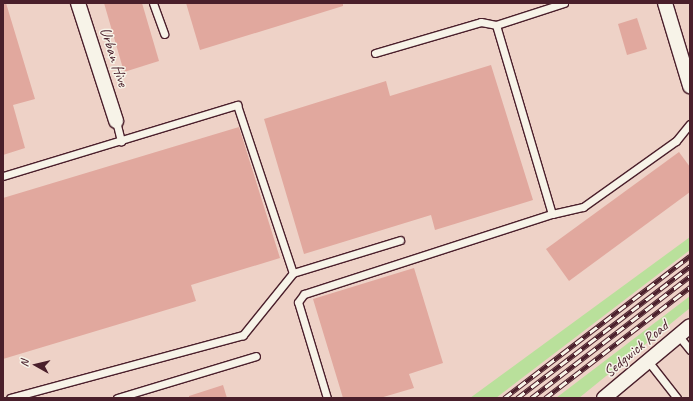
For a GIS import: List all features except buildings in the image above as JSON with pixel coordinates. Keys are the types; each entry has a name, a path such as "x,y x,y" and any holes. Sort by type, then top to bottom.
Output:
{"street":[{"name":"Urban Hive","path":"78,3 116,121"},
{"path":"665,3 690,86"},
{"name":"Sedgwick Road","path":"604,398 690,326"}],"lane":[{"path":"153,3 164,34"},
{"path":"375,53 481,22 496,25 564,3"},
{"path":"496,25 552,214"},
{"path":"3,176 237,105 293,273"},
{"path":"116,121 121,141"},
{"path":"327,398 298,302 304,294 552,214 583,207 676,141 690,124"},
{"path":"10,398 243,335 293,273 400,240"},
{"path":"678,335 690,350"},
{"path":"117,398 256,356"},
{"path":"648,361 677,398"}],"shaded area":[{"path":"3,3 690,3 690,398 3,398"}],"green space":[{"path":"690,237 690,250 496,398 470,398"},
{"path":"690,296 690,308 579,398 556,398"}],"railway":[{"path":"504,398 690,256"},
{"path":"517,398 690,266"},
{"path":"531,398 690,276"},
{"path":"545,398 690,287"}]}
